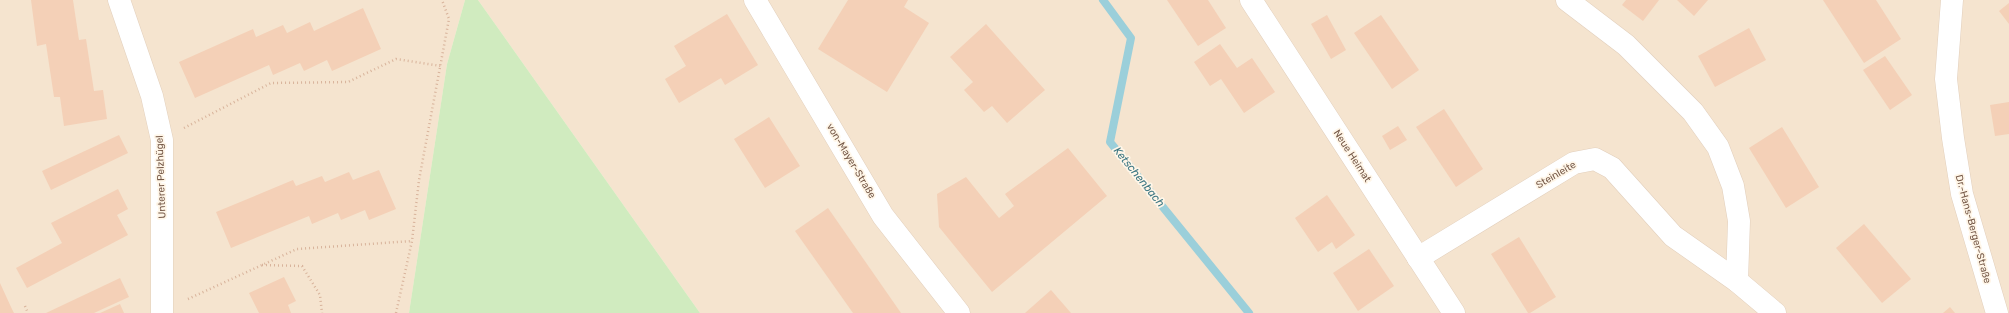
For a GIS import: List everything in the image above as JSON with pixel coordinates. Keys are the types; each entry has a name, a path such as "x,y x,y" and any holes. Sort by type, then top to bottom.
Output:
{"street":[{"name":"Unterer Pelzhügel","path":"118,0 152,96 162,140 162,312"},
{"name":"von-Mayer-Straße","path":"755,0 883,216 959,313"},
{"name":"Neue Heimat","path":"1251,0 1454,313"},
{"path":"1567,0 1626,45 1693,112 1718,147 1733,186 1739,221 1737,281"},
{"name":"Dr.-Hans-Berger-Straße","path":"1952,0 1946,79 1953,138 1962,194 1997,313"},
{"name":"Steinleite","path":"1418,258 1574,163 1595,159 1612,168 1673,236 1737,281 1775,313"}],"path":[{"path":"396,313 412,241 419,180 449,19 442,0"},
{"path":"162,140 272,83 348,82 396,59 441,66"},
{"path":"162,312 297,249 412,241"},
{"path":"262,265 302,266 320,295 322,313"},
{"path":"25,306 28,313"}],"shaded area":[{"path":"0,0 465,0 447,64 409,313 0,313"},
{"path":"478,0 2009,0 2009,313 700,313"}],"green space":[{"path":"465,0 478,0 700,313 409,313 447,64"}],"building":[{"path":"31,0 73,0 79,40 86,39 94,91 103,90 107,119 64,126 60,97 54,97 46,44 37,46"},
{"path":"848,0 908,0 904,7 929,23 887,92 818,49"},
{"path":"1167,0 1208,0 1226,28 1198,46"},
{"path":"1626,0 1659,0 1643,21 1622,5"},
{"path":"1677,0 1708,0 1694,16"},
{"path":"1823,0 1876,0 1901,39 1864,63"},
{"path":"2009,3 2009,24 1999,11"},
{"path":"363,8 381,49 332,71 327,60 304,71 300,63 273,75 269,65 195,98 179,62 253,29 256,37 283,25 287,33 310,22 314,31"},
{"path":"727,14 758,65 725,85 721,78 679,103 665,79 686,66 674,46"},
{"path":"1327,15 1346,50 1331,59 1311,24"},
{"path":"1381,15 1419,70 1392,89 1354,33"},
{"path":"986,24 1045,90 1007,123 992,106 984,112 964,90 973,82 950,57"},
{"path":"1749,28 1766,60 1715,87 1698,56"},
{"path":"1220,44 1237,68 1252,58 1275,92 1244,113 1221,79 1210,86 1194,62"},
{"path":"1885,56 1912,95 1890,110 1863,70"},
{"path":"2009,102 2009,134 1995,136 1990,105"},
{"path":"1444,109 1483,169 1456,187 1416,127"},
{"path":"769,117 800,166 765,188 734,139"},
{"path":"1398,126 1407,140 1390,150 1382,136"},
{"path":"1782,127 1819,187 1786,208 1749,148"},
{"path":"119,135 128,153 51,190 42,171"},
{"path":"1068,148 1107,196 992,292 939,227 937,194 966,177 999,218 1014,206 1005,194"},
{"path":"379,170 396,209 369,220 365,210 341,220 338,213 312,224 309,216 231,248 216,212 293,180 296,186 322,176 325,182 349,172 353,180"},
{"path":"118,189 128,209 117,215 128,235 27,288 16,268 62,243 51,223"},
{"path":"1327,195 1355,235 1336,249 1332,242 1318,252 1295,218"},
{"path":"828,208 901,313 853,313 795,231"},
{"path":"1864,224 1911,279 1882,303 1836,248"},
{"path":"1519,237 1556,297 1530,313 1528,313 1491,254"},
{"path":"1369,249 1394,286 1358,311 1333,273"},
{"path":"284,277 296,301 288,305 291,313 259,313 249,293"},
{"path":"120,278 129,297 94,313 46,313"},
{"path":"0,283 11,307 14,313 0,313"},
{"path":"1051,290 1071,313 1025,313"},
{"path":"120,304 124,313 100,313"},
{"path":"1950,307 1955,313 1943,313"}],"waterway":[{"name":"Ketschenbach","path":"1103,0 1131,38 1110,142 1249,313"}]}
